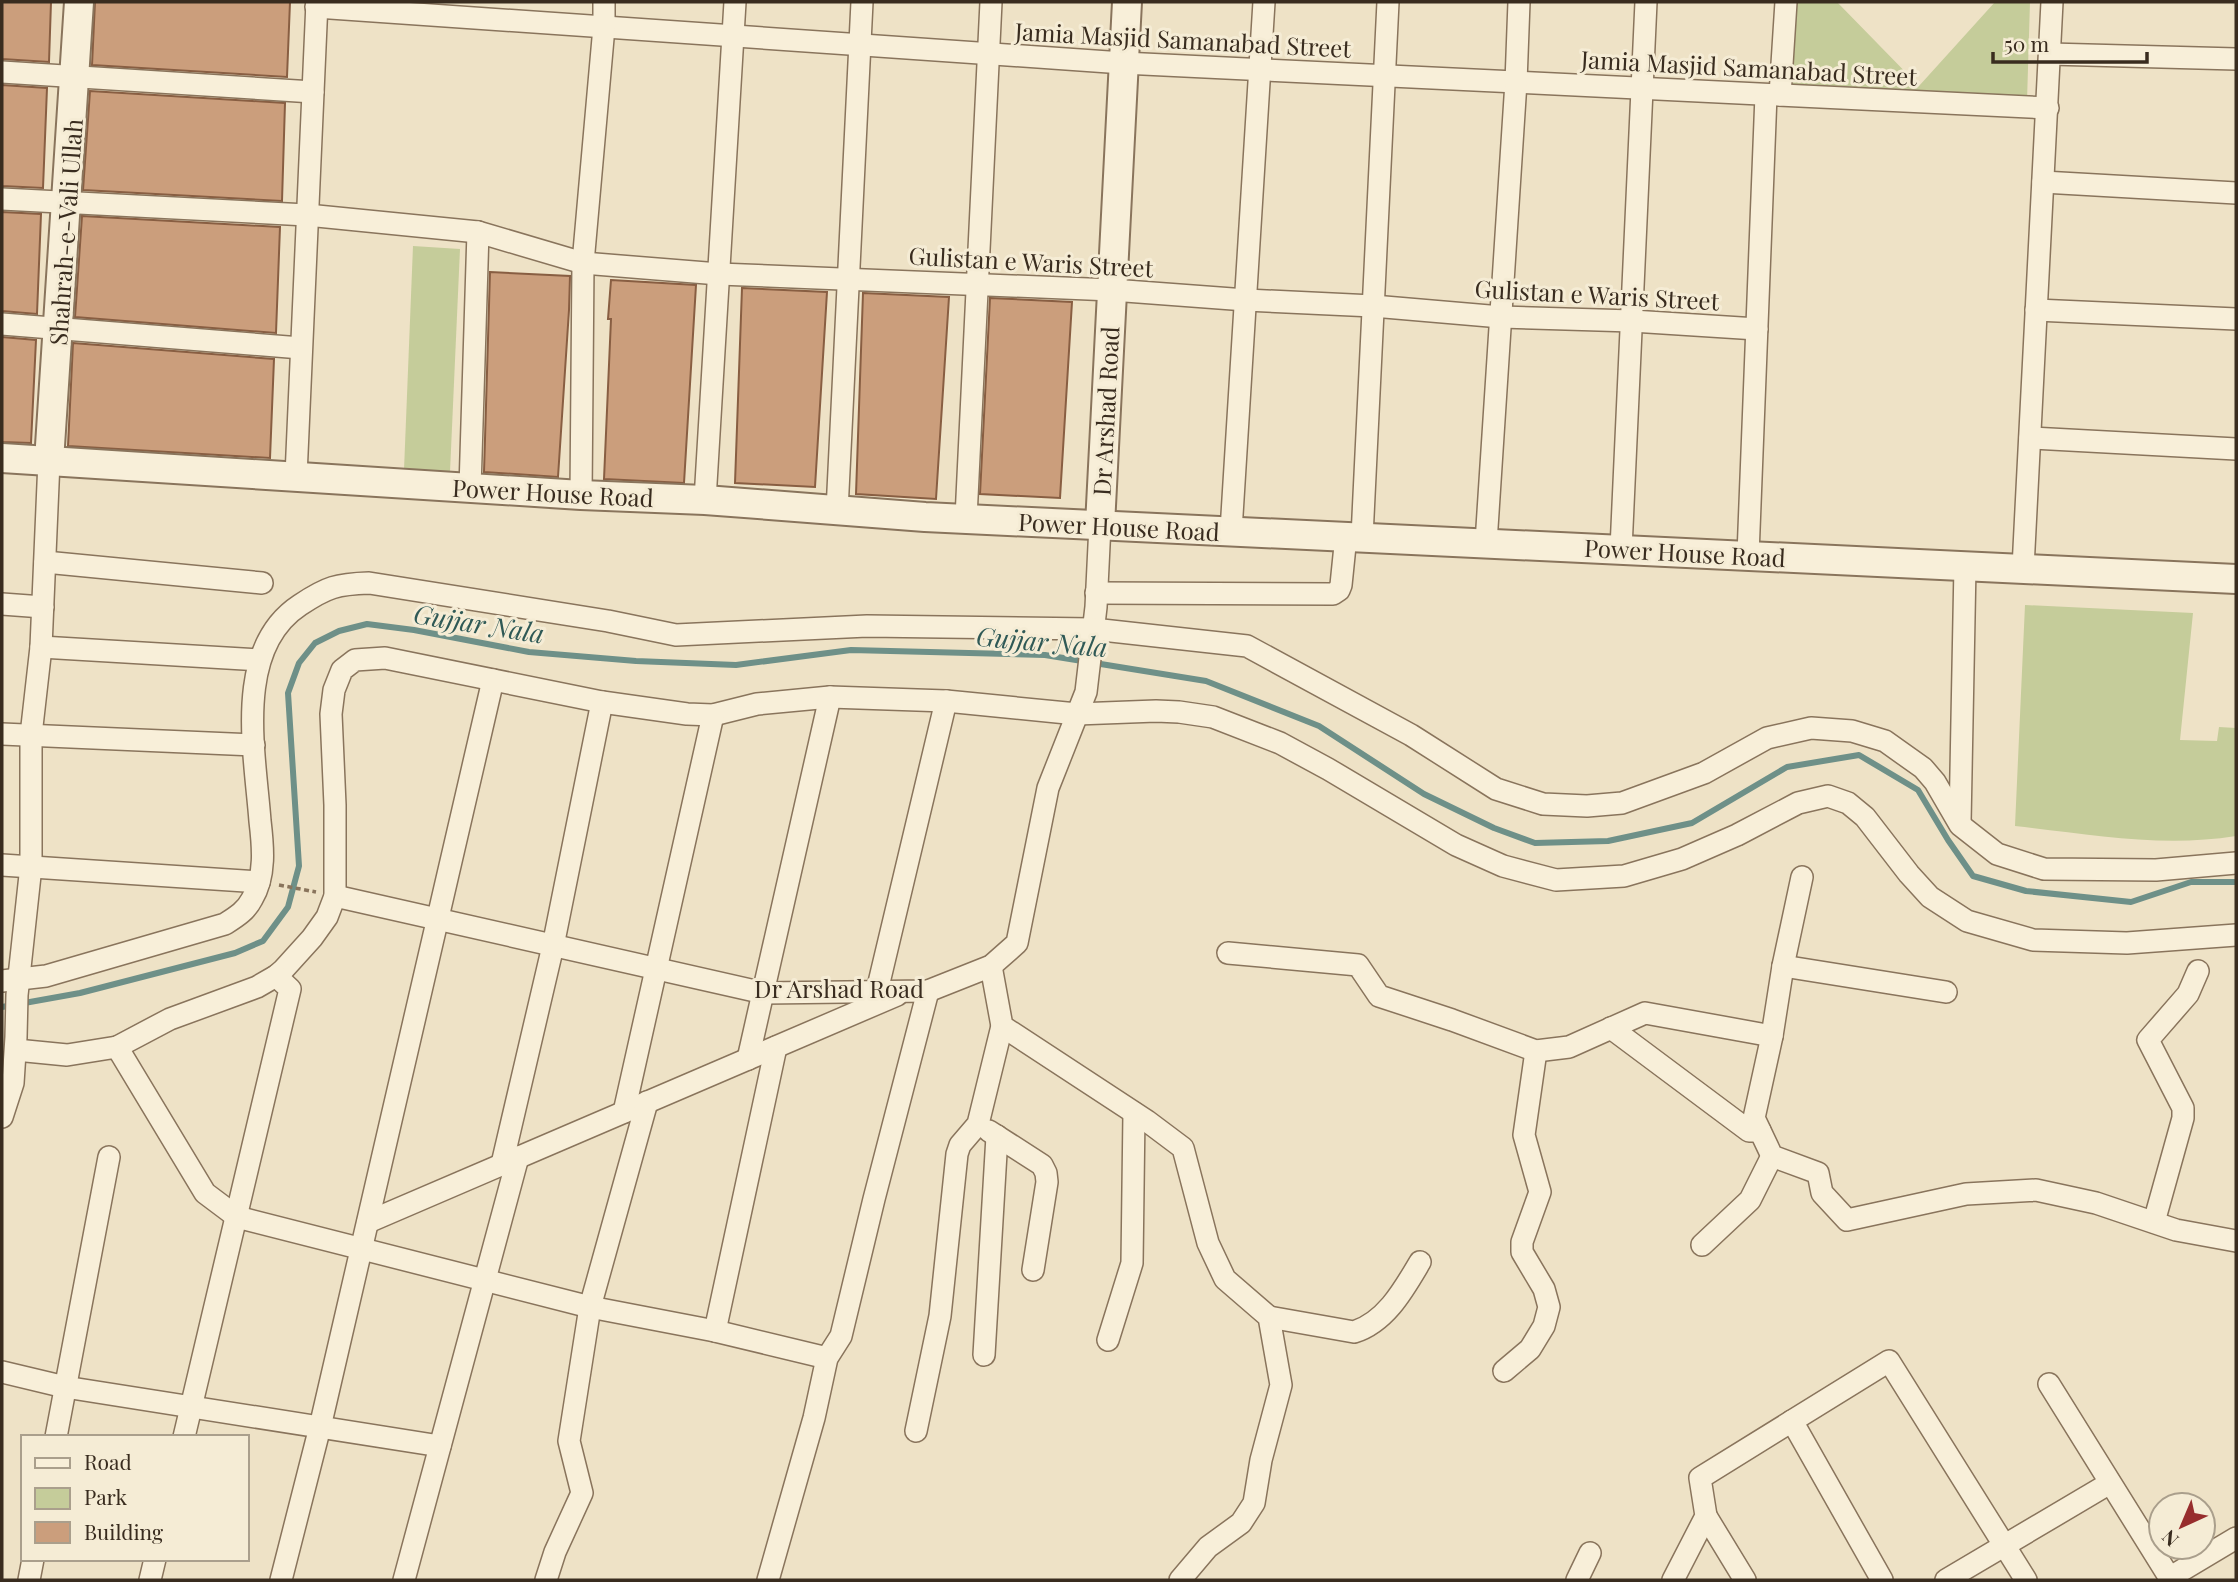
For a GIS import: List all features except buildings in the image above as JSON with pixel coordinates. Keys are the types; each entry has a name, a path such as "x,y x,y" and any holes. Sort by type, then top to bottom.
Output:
{"street":[{"name":"Shahrah-e-Vali Ullah","path":"49,461 79,2"},
{"path":"581,495 583,263 604,2"},
{"path":"705,500 735,2"},
{"path":"837,511 862,2"},
{"path":"966,518 990,2"},
{"name":"Dr Arshad Road","path":"327,894 764,993 928,991 991,966 1017,943 1048,788 1086,692 1088,676 1100,525 1127,2"},
{"path":"1231,531 1264,2"},
{"path":"1096,593 1333,594 1339,590 1354,536 1373,306 1388,2"},
{"path":"1486,543 1519,2"},
{"path":"1621,549 1646,2"},
{"path":"1748,555 1756,329 1773,95 1786,2"},
{"path":"2022,568 2052,2"},
{"path":"296,477 316,4"},
{"name":"Jamia Masjid Samanabad Street","path":"316,4 1124,63 2048,108"},
{"path":"2050,54 2236,59"},
{"path":"2,72 313,92"},
{"path":"2043,182 2236,193"},
{"name":"Gulistan e Waris Street","path":"2,199 307,215 478,232 583,263 719,274 1112,290 1373,306 1501,317 1632,321 1756,329"},
{"path":"470,488 478,232"},
{"path":"2036,310 2236,319"},
{"path":"2,324 301,348"},
{"path":"2030,438 2236,449"},
{"name":"Power House Road","path":"2,458 966,518 2236,579"},
{"path":"2,1116 13,1083 13,985 31,866 31,735 41,647 49,461"},
{"path":"45,562 262,583"},
{"path":"1960,825 1965,566"},
{"path":"269,884 263,851 254,745 254,681 259,660 265,643 278,624 293,610 317,594 340,584 360,583 608,621 676,635 867,626 1247,646 1411,736 1496,789 1543,804 1587,806 1622,803 1704,773 1767,738 1811,727 1852,732 1885,741 1923,768 1960,825 1997,854 2044,869 2156,870 2236,863"},
{"path":"2,604 43,607"},
{"path":"41,647 259,660"},
{"path":"12,1052 67,1055 117,1047 170,1018 257,987 283,970 327,917 335,805 331,714 334,690 342,670 355,660 385,658 602,702 687,714 713,715 757,704 830,697 946,701 1077,714 1156,711 1213,717 1292,750 1456,845 1503,866 1556,880 1624,876 1682,859 1737,835 1798,803 1828,796 1848,803 1865,817 1930,897 1967,921 2033,940 2127,943 2236,935"},
{"path":"281,1580 320,1427 494,680"},
{"path":"748,1059 830,697"},
{"path":"877,991 946,701"},
{"path":"404,1580 485,1281 602,702"},
{"path":"624,1112 713,715"},
{"path":"2,734 254,745"},
{"path":"2,865 269,884"},
{"path":"1802,877 1754,1118 1772,1156 1818,1173 1822,1193 1847,1220 1966,1194 2036,1190 2096,1203 2176,1230 2236,1241"},
{"path":"13,985 225,924 242,913 269,884"},
{"path":"1228,953 1358,965 1379,996 1536,1052 1569,1047 1645,1013 1772,1036"},
{"path":"916,1431 940,1316 957,1154 960,1145 978,1124 1002,1026 991,966"},
{"path":"1783,966 1946,992"},
{"path":"2154,1222 2183,1118 2183,1108 2148,1040 2188,995 2199,971"},
{"path":"184,1435 290,989 275,976"},
{"path":"368,1222 906,991"},
{"path":"768,1580 814,1418 827,1358 841,1336 873,1199 928,991"},
{"path":"1002,1026 1183,1148 1208,1243 1226,1279 1269,1317 1354,1332 1366,1328 1380,1318 1402,1291 1420,1262"},
{"path":"1611,1028 1749,1130 1760,1131"},
{"path":"117,1047 205,1193 237,1217 590,1307 715,1331 827,1358"},
{"path":"715,1331 776,1047"},
{"path":"1504,1371 1530,1349 1544,1326 1549,1307 1544,1289 1522,1252 1522,1242 1540,1192 1524,1135 1536,1052"},
{"path":"546,1580 555,1552 582,1493 569,1441 590,1307 647,1102"},
{"path":"1108,1340 1132,1262 1134,1113"},
{"path":"978,1124 1042,1165 1046,1173 1047,1182 1033,1270"},
{"path":"984,1355 997,1136"},
{"path":"1702,1245 1750,1200 1772,1156"},
{"path":"56,1435 109,1157"},
{"path":"1180,1580 1208,1547 1241,1523 1254,1503 1261,1460 1281,1385 1269,1317"},
{"path":"1745,1580 1706,1516 1700,1478 1889,1361 2026,1580"},
{"path":"2,1372 65,1387 440,1446"},
{"path":"2049,1384 2170,1579 2236,1538"},
{"path":"1791,1421 1882,1580"},
{"path":"1946,1580 2006,1547 2110,1483"},
{"path":"1673,1580 1706,1516"},
{"path":"1577,1580 1590,1553"},
{"path":"29,1580 33,1561"},
{"path":"150,1580 155,1561"}],"path":[{"path":"269,884 327,894"}],"green space":[{"path":"1794,2 1837,2 1919,86 1995,2 2030,2 2027,101 1787,91"},
{"path":"413,246 460,249 450,472 404,470"},
{"path":"2025,605 2193,613 2180,740 2217,741 2219,727 2236,728 2236,836 2180,841 2153,840 2015,826"}],"waterway":[{"name":"Gujjar Nala","path":"2,1007 80,993 235,953 263,941 288,907 299,866 288,693 299,663 315,643 339,631 367,624 529,652 636,661 736,665 851,650 1045,655 1206,681 1319,726 1424,794 1494,828 1535,843 1608,841 1692,823 1787,767 1859,755 1918,790 1973,876 2026,891 2131,902 2191,882 2236,882"}]}
